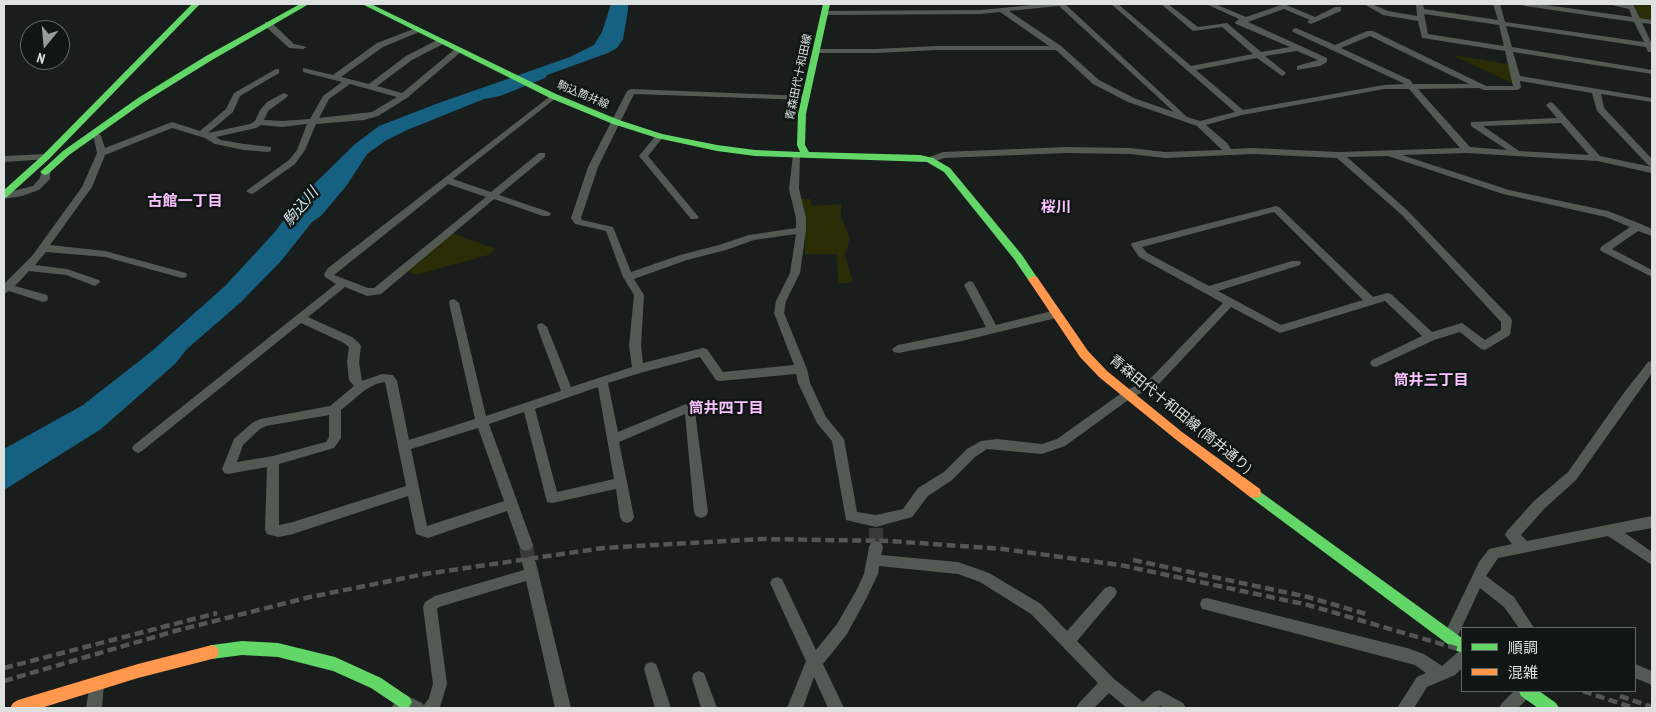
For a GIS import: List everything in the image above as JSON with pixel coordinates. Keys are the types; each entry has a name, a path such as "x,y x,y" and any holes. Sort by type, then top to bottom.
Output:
{"main road":[{"path":"4,196 9,186 46,157 196,4"},
{"path":"45,172 58,158 163,86 305,4"},
{"name":"駒込筒井線","path":"366,4 540,90 616,122 660,136 736,151 801,155"},
{"name":"青森田代十和田線","path":"801,155 800,130 826,8"},
{"name":"青森田代十和田線 (筒井通り)","path":"801,155 903,157 930,160 947,170 1018,258 1084,354 1127,395 1330,551 1461,645"},
{"path":"18,708 211,652 242,648 261,648 296,653 335,664 376,683 407,706"},
{"path":"1526,692 1550,708"}],"street":[{"path":"826,8 981,12 1061,4 1188,120"},
{"path":"1114,4 1241,113"},
{"path":"1164,4 1196,29 1244,21 1284,6 1316,20"},
{"path":"1210,4 1324,60 1317,64 1300,68"},
{"path":"1367,4 1386,13 1420,11 1651,49"},
{"path":"1200,124 1241,113 1384,87 1482,86 1517,88 1497,4"},
{"path":"1525,4 1652,22"},
{"path":"1612,4 1630,5 1651,49"},
{"path":"1278,38 1338,9"},
{"path":"1002,10 1058,48 1096,82 1110,90 1200,124 1228,152"},
{"path":"1420,11 1424,36 1652,72"},
{"path":"268,24 292,46 303,47"},
{"path":"1224,25 1282,74"},
{"path":"335,77 380,45 416,30"},
{"path":"1296,30 1412,86 1467,150"},
{"path":"1335,48 1370,33 1482,86"},
{"path":"371,87 409,58 440,42"},
{"path":"816,51 1058,48"},
{"path":"1190,69 1299,48"},
{"path":"259,122 282,124 364,117 375,114 404,96 458,51"},
{"path":"306,70 404,96"},
{"path":"205,135 230,110 237,95 276,71"},
{"path":"1516,78 1652,100"},
{"path":"251,191 292,162 301,150 312,121 326,98 349,81"},
{"path":"638,369 635,346 639,295 628,277 610,229 578,222 576,218 593,167 631,91 806,98"},
{"path":"1596,91 1600,109 1652,164"},
{"path":"205,135 253,126 259,122 264,110 270,104 284,96"},
{"path":"542,155 377,291 367,292 330,278 329,274 332,270 553,96"},
{"path":"1550,105 1597,158"},
{"path":"1516,152 1474,124 1563,120"},
{"path":"101,153 172,126 205,135 218,142 235,146 268,149"},
{"path":"6,288 28,267 87,188 101,153 98,138 94,134"},
{"path":"660,136 644,156 694,217"},
{"path":"930,160 943,155 1024,151 1130,151 1165,155 1228,152 1339,155 1467,150 1597,158 1652,170"},
{"path":"1386,153 1506,192 1561,206 1608,214 1652,233"},
{"path":"801,155 794,189 801,218 801,230 795,273 781,301 779,313 801,369 804,383 821,420 838,439 851,516 876,524 906,513 923,492 948,476 978,447 985,444 1042,450 1060,443 1127,395 1154,382 1231,302"},
{"path":"1339,155 1405,213 1507,321 1506,332 1485,346 1462,328 1430,337 1376,363"},
{"path":"4,159 46,157"},
{"path":"9,186 30,184 45,172"},
{"path":"4,196 22,194 36,188 45,179 45,172"},
{"path":"446,180 546,214"},
{"path":"1372,301 1276,209 1136,245 1143,255 1280,329 1387,297 1430,337"},
{"path":"1638,226 1606,249 1652,274"},
{"path":"628,277 684,257 722,248 752,237 801,230"},
{"path":"43,248 105,254 182,275"},
{"path":"1209,290 1296,263"},
{"path":"28,267 67,272 95,282"},
{"path":"138,448 344,284"},
{"path":"969,285 993,330"},
{"path":"6,288 44,298"},
{"path":"454,304 482,422 526,545"},
{"path":"898,349 993,330 1056,314"},
{"path":"300,318 348,340 355,346 353,362 355,380 361,387"},
{"path":"542,328 568,393"},
{"path":"404,446 482,422 602,380 703,352 720,377 801,369"},
{"path":"1524,547 1512,535 1539,505 1572,476 1648,376 1652,366"},
{"path":"334,410 335,438 330,445 320,449 228,469 238,442 256,426 264,422 334,410 361,387 373,380 389,378 421,530 428,532 512,504"},
{"path":"602,380 627,518"},
{"path":"528,406 552,498 620,483"},
{"path":"613,439 690,407 701,512"},
{"path":"273,460 272,530 278,531 293,528 413,489"},
{"path":"1450,637 1484,566 1494,553 1652,522"},
{"path":"1610,530 1652,560"},
{"path":"795,708 807,676 815,662 851,615 868,582 875,553 958,568 984,577 1036,609 1108,682 1138,708"},
{"path":"430,708 435,702 440,684 430,607 435,602 530,569 563,708"},
{"path":"1479,578 1509,602 1526,627"},
{"path":"778,583 836,708"},
{"path":"1068,640 1110,592"},
{"path":"1207,604 1407,655 1419,659 1440,674"},
{"path":"1408,707 1422,682 1450,670 1461,659"},
{"path":"651,669 663,708"},
{"path":"1636,671 1652,678"},
{"path":"699,678 709,708"},
{"path":"1084,708 1108,682"},
{"path":"94,708 97,684"},
{"path":"1507,708 1524,692"},
{"path":"1148,708 1159,697 1178,708"}],"green space":[{"path":"1634,4 1652,4 1652,21 1641,18"},
{"path":"1452,55 1508,64 1514,84"},
{"path":"799,199 810,199 812,206 841,204 841,217 850,238 845,255 853,282 838,284 837,254 805,254 805,225"},
{"path":"452,233 496,249 488,255 416,275 408,272"}],"water":[{"name":"駒込川","path":"611,4 628,4 623,39 617,48 547,75 545,78 500,96 484,99 407,130 385,141 367,154 347,185 321,216 312,222 281,261 241,302 187,349 175,364 101,429 4,490 4,449 83,405 152,351 225,286 274,233 302,196 354,145 379,126 570,57 594,45 602,32"}],"tunnel":[{"path":"876,528 876,547"},
{"path":"526,545 529,563"}],"railway":[{"path":"4,681 175,631 310,597 425,574 603,548 761,539 890,541 1003,549 1120,565 1308,605 1461,650"},
{"path":"1133,560 1308,597 1366,614"},
{"path":"4,668 217,613"},
{"path":"1586,692 1634,708"},
{"path":"1620,696 1652,707"}],"traffic: fast":[{"path":"4,195 46,157 196,4"},
{"path":"45,172 66,153 141,100 209,58 305,4"},
{"path":"366,4 553,96 616,122 660,136 717,148 755,153 806,155"},
{"path":"827,4 802,114 801,145 806,155 920,158 930,160 947,170 1018,257 1033,279"},
{"path":"1255,493 1461,645"},
{"path":"212,652 242,648 278,650 335,664 376,683 404,702"},
{"path":"1527,692 1551,708"}],"traffic: slow":[{"path":"1033,279 1084,354 1103,374 1178,435 1255,493"},
{"path":"18,708 138,671 212,652"}],"district":[{"name":"古館一丁目","path":"185,202"},
{"name":"桜川","path":"1056,208"},
{"name":"筒井三丁目","path":"1431,381"},
{"name":"筒井四丁目","path":"726,409"}]}
